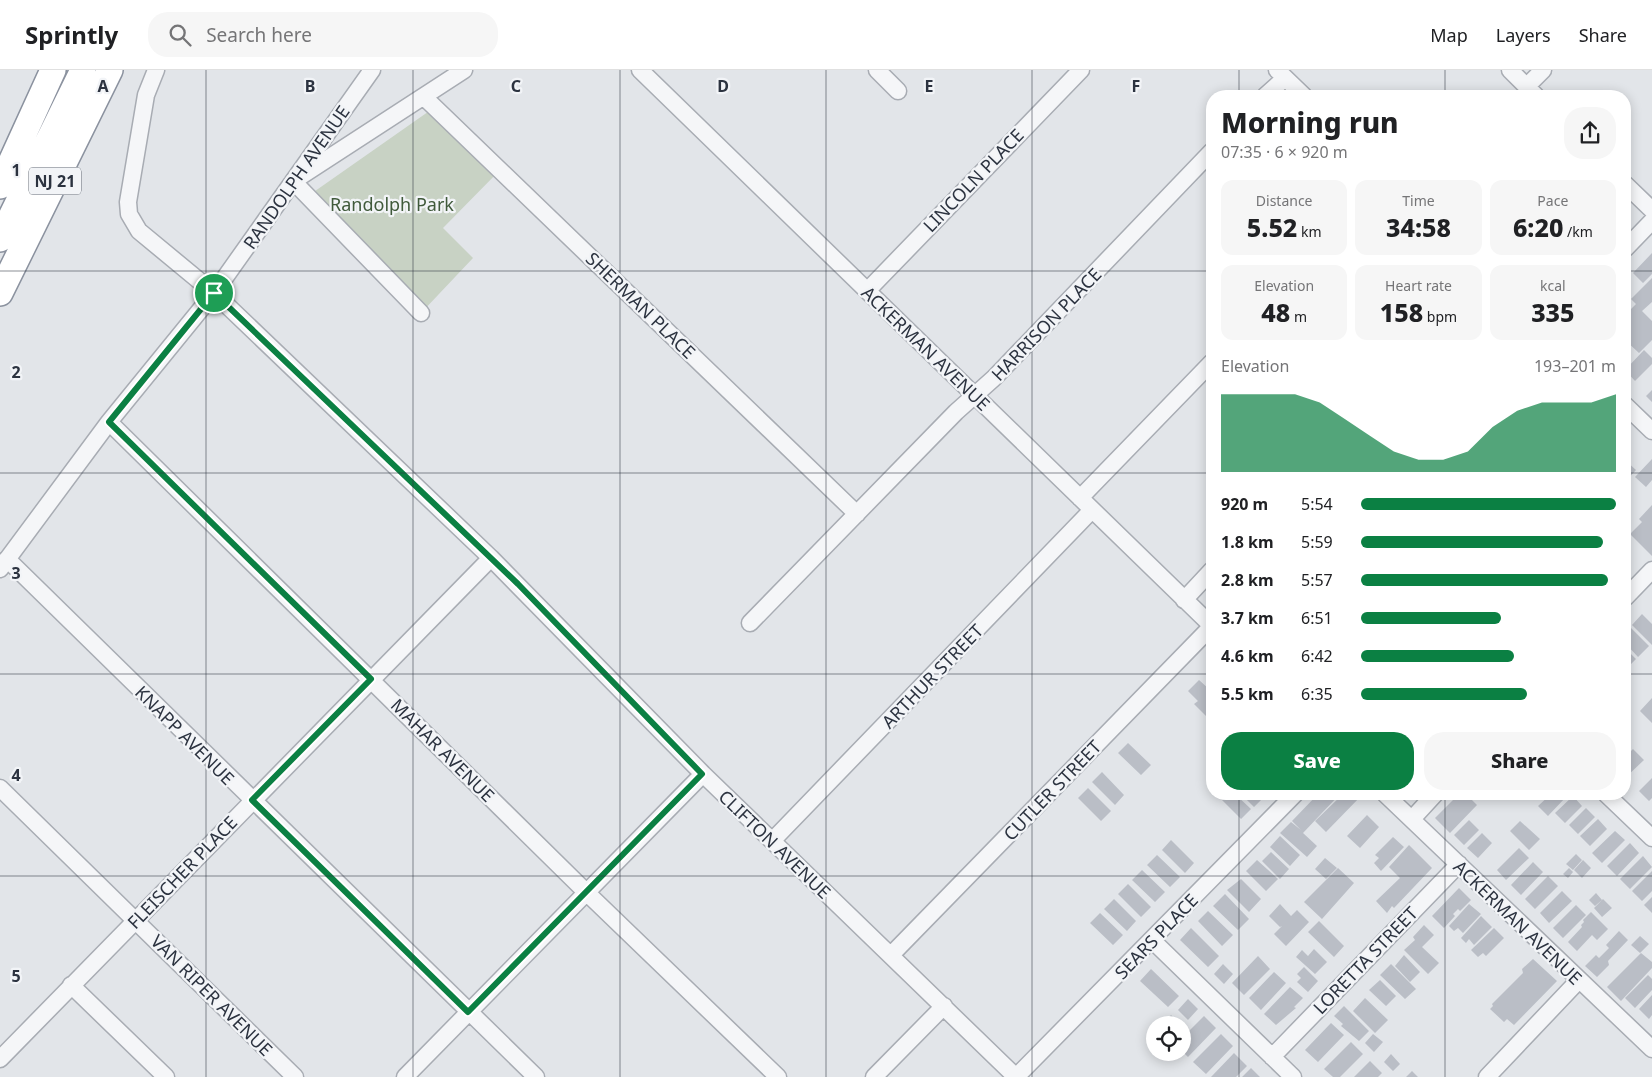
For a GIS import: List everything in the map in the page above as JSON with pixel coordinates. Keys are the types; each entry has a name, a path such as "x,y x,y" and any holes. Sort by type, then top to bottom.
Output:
{"highway":[{"path":"0,186 53,70"},
{"name":"NJ 21","path":"0,239 83,70"},
{"name":"NJ 21","path":"0,293 110,70"}],"street":[{"name":"CLIFTON AVENUE","path":"156,70 146,94 128,202 129,214 139,231 214,293 491,558 702,774 1016,1077"},
{"name":"RANDOLPH AVENUE","path":"3,564 109,422 214,293 372,70"},
{"path":"421,313 293,181 464,70"},
{"name":"ACKERMAN AVENUE","path":"640,70 1206,620"},
{"path":"876,70 898,91"},
{"name":"LINCOLN PLACE","path":"867,291 1080,70"},
{"path":"1510,70 1530,90"},
{"path":"1532,90 1542,70"},
{"path":"1269,90 1281,74 1298,90"},
{"name":"SHERMAN PLACE","path":"424,97 857,514"},
{"name":"HARRISON PLACE","path":"750,623 956,412 994,378 1206,156"},
{"path":"1631,190 1652,210"},
{"path":"1631,243 1652,221"},
{"path":"1080,498 1206,368"},
{"path":"1631,411 1652,430"},
{"name":"MAHAR AVENUE","path":"109,422 586,892 778,1077"},
{"name":"ARTHUR STREET","path":"772,841 1092,510"},
{"name":"FLEISCHER PLACE","path":"0,1059 491,558"},
{"name":"KNAPP AVENUE","path":"3,564 252,800 536,1077"},
{"path":"1631,592 1652,570"},
{"path":"1184,600 1206,576"},
{"name":"CUTLER STREET","path":"891,955 1206,632"},
{"path":"405,1077 702,774"},
{"name":"VAN RIPER AVENUE","path":"0,788 136,919 295,1077"},
{"name":"SEARS PLACE","path":"1016,1077 1289,800"},
{"name":"ACKERMAN AVENUE","path":"1391,800 1652,1049"},
{"path":"1412,820 1430,800"},
{"path":"1612,800 1652,838"},
{"name":"LORETTA STREET","path":"1272,1057 1458,864"},
{"path":"1152,940 1293,1077"},
{"path":"1487,1077 1579,980"},
{"path":"72,985 166,1077"},
{"path":"874,1077 944,1006"}],"green space":[{"name":"Randolph Park","path":"435,107 501,169 443,228 473,258 421,313 308,196"}],"building":[{"path":"1652,253 1652,274 1643,283 1633,273"},
{"path":"1652,278 1652,302 1642,311 1652,321 1652,340 1639,353 1631,346 1631,309 1636,304 1631,299"},
{"path":"1644,350 1652,358 1652,364 1635,381 1631,377 1631,364"},
{"path":"1652,390 1652,402 1646,396"},
{"path":"1652,459 1652,480 1646,487 1635,477"},
{"path":"1631,465 1636,470 1631,475"},
{"path":"1652,505 1652,556 1631,535 1642,522 1639,519"},
{"path":"1642,614 1652,624 1652,645 1632,625"},
{"path":"1631,628 1649,646 1638,657 1631,649"},
{"path":"1631,654 1636,659 1631,664"},
{"path":"1199,680 1206,686 1206,716 1194,704 1198,701 1188,691"},
{"path":"1652,698 1652,723 1640,711"},
{"path":"1128,743 1151,765 1141,775 1118,753"},
{"path":"1633,749 1644,760 1631,772 1631,751"},
{"path":"1102,772 1124,795 1115,805 1092,782"},
{"path":"1652,778 1652,798 1649,801 1639,791"},
{"path":"1088,788 1111,811 1101,821 1078,798"},
{"path":"1222,800 1241,800 1251,809 1241,819"},
{"path":"1247,800 1261,800 1254,807"},
{"path":"1312,800 1334,800 1303,833 1317,846 1307,857 1280,833 1291,822 1301,830 1292,821"},
{"path":"1337,800 1357,800 1326,832 1315,821"},
{"path":"1453,800 1472,800 1477,805 1450,833 1435,818"},
{"path":"1544,800 1563,800 1548,816 1538,806"},
{"path":"1569,800 1577,800 1582,806 1565,823 1555,813"},
{"path":"1586,808 1595,817 1578,834 1569,825"},
{"path":"1367,815 1379,827 1360,848 1347,836"},
{"path":"1598,819 1607,829 1590,846 1580,836"},
{"path":"1469,820 1479,830 1464,845 1454,835"},
{"path":"1520,821 1540,839 1529,850 1510,831"},
{"path":"1615,831 1625,840 1602,863 1592,853"},
{"path":"1482,833 1492,843 1478,858 1467,848"},
{"path":"1280,836 1300,855 1290,866 1270,847"},
{"path":"1393,837 1404,847 1381,871 1374,863 1379,858 1375,855"},
{"path":"1171,840 1194,863 1185,873 1162,850"},
{"path":"1630,843 1639,853 1617,876 1607,866"},
{"path":"1409,845 1432,868 1387,913 1376,901 1400,878 1389,867"},
{"path":"1519,848 1529,858 1506,880 1497,870"},
{"path":"1271,852 1289,869 1280,879 1262,861"},
{"path":"1576,854 1582,860 1573,870 1566,864"},
{"path":"1157,855 1180,877 1170,887 1147,865"},
{"path":"1643,856 1652,867 1630,889 1620,879"},
{"path":"1325,858 1337,868 1326,879 1315,869"},
{"path":"1257,860 1278,879 1266,891 1246,871"},
{"path":"1583,860 1591,868 1582,878 1574,870"},
{"path":"1533,862 1543,872 1521,895 1511,885"},
{"path":"1338,868 1354,883 1322,919 1304,902"},
{"path":"1569,868 1573,872 1568,878 1563,874"},
{"path":"1142,870 1165,892 1155,902 1132,880"},
{"path":"1652,871 1652,891 1642,901 1632,891"},
{"path":"1548,876 1558,886 1535,909 1525,899"},
{"path":"1241,879 1261,899 1249,912 1227,890"},
{"path":"1128,884 1151,907 1141,917 1118,894"},
{"path":"1459,888 1471,900 1460,911 1458,909 1453,914 1455,916 1444,928 1432,916"},
{"path":"1562,891 1572,901 1549,923 1540,913"},
{"path":"1596,893 1602,900 1595,906 1589,900"},
{"path":"1225,894 1249,919 1238,930 1213,906"},
{"path":"1652,897 1652,913 1644,905"},
{"path":"1114,899 1136,921 1127,931 1104,909"},
{"path":"1603,899 1612,908 1602,917 1594,908"},
{"path":"1280,904 1291,916 1297,910 1309,922 1286,946 1274,934 1282,926 1280,927 1269,916"},
{"path":"1469,904 1481,914 1463,933 1458,928 1454,931 1449,926"},
{"path":"1576,905 1586,915 1563,938 1553,928"},
{"path":"1208,911 1233,935 1222,946 1198,921"},
{"path":"1591,912 1608,929 1597,940 1592,935 1577,951 1568,942 1582,927 1583,920"},
{"path":"1100,913 1123,935 1113,945 1090,923"},
{"path":"1481,916 1492,927 1474,945 1469,939 1466,943 1461,938"},
{"path":"1319,921 1344,946 1334,957 1308,932"},
{"path":"1424,925 1434,935 1422,947 1439,963 1428,974 1404,950 1415,940 1413,937"},
{"path":"1191,928 1219,956 1208,967 1180,940"},
{"path":"1494,928 1504,938 1486,956 1483,953 1478,957 1471,950"},
{"path":"1619,931 1628,940 1608,961 1609,965 1597,977 1585,966 1596,955 1599,958 1609,948 1606,945"},
{"path":"1640,936 1649,944 1640,953 1631,945"},
{"path":"1314,949 1327,962 1315,974 1296,957 1302,950 1308,956"},
{"path":"1641,953 1652,962 1652,968 1621,1001 1607,987"},
{"path":"1404,955 1420,972 1410,982 1395,966"},
{"path":"1258,956 1270,969 1244,995 1232,983"},
{"path":"1533,959 1557,981 1514,1025 1507,1019 1504,1022 1490,1009 1493,1006 1492,1004 1523,973 1522,969"},
{"path":"1223,964 1233,974 1224,984 1214,974"},
{"path":"1391,964 1416,989 1405,999 1380,975"},
{"path":"1304,967 1318,981 1308,992 1297,982 1301,978 1297,974"},
{"path":"1151,969 1179,996 1168,1007 1140,981"},
{"path":"1274,972 1286,983 1261,1010 1249,998"},
{"path":"1648,975 1652,979 1652,990 1635,1008 1625,998"},
{"path":"1380,980 1396,996 1386,1006 1369,990"},
{"path":"1290,987 1303,998 1294,1007 1296,1008 1276,1025 1264,1014"},
{"path":"1652,995 1652,1015 1649,1019 1639,1009"},
{"path":"1365,998 1388,1020 1375,1033 1353,1011"},
{"path":"1188,999 1198,1009 1191,1017 1184,1016 1178,1010"},
{"path":"1344,1006 1369,1031 1359,1041 1341,1026 1343,1024 1334,1016"},
{"path":"1204,1016 1216,1028 1191,1054 1191,1029"},
{"path":"1331,1023 1344,1035 1318,1062 1305,1050"},
{"path":"1221,1034 1233,1046 1206,1074 1193,1062"},
{"path":"1373,1034 1383,1042 1374,1052 1365,1043"},
{"path":"1351,1042 1363,1054 1340,1077 1333,1077 1324,1069"},
{"path":"1234,1053 1247,1066 1236,1077 1211,1077"},
{"path":"1391,1054 1400,1064 1393,1071 1384,1062"},
{"path":"1370,1061 1382,1073 1378,1077 1354,1077"},
{"path":"1251,1068 1260,1077 1242,1077"},
{"path":"1412,1071 1418,1077 1406,1077"}],"route":[{"path":"214,293 518,584 702,774 468,1012 252,800 371,679 109,422 214,293"}]}
